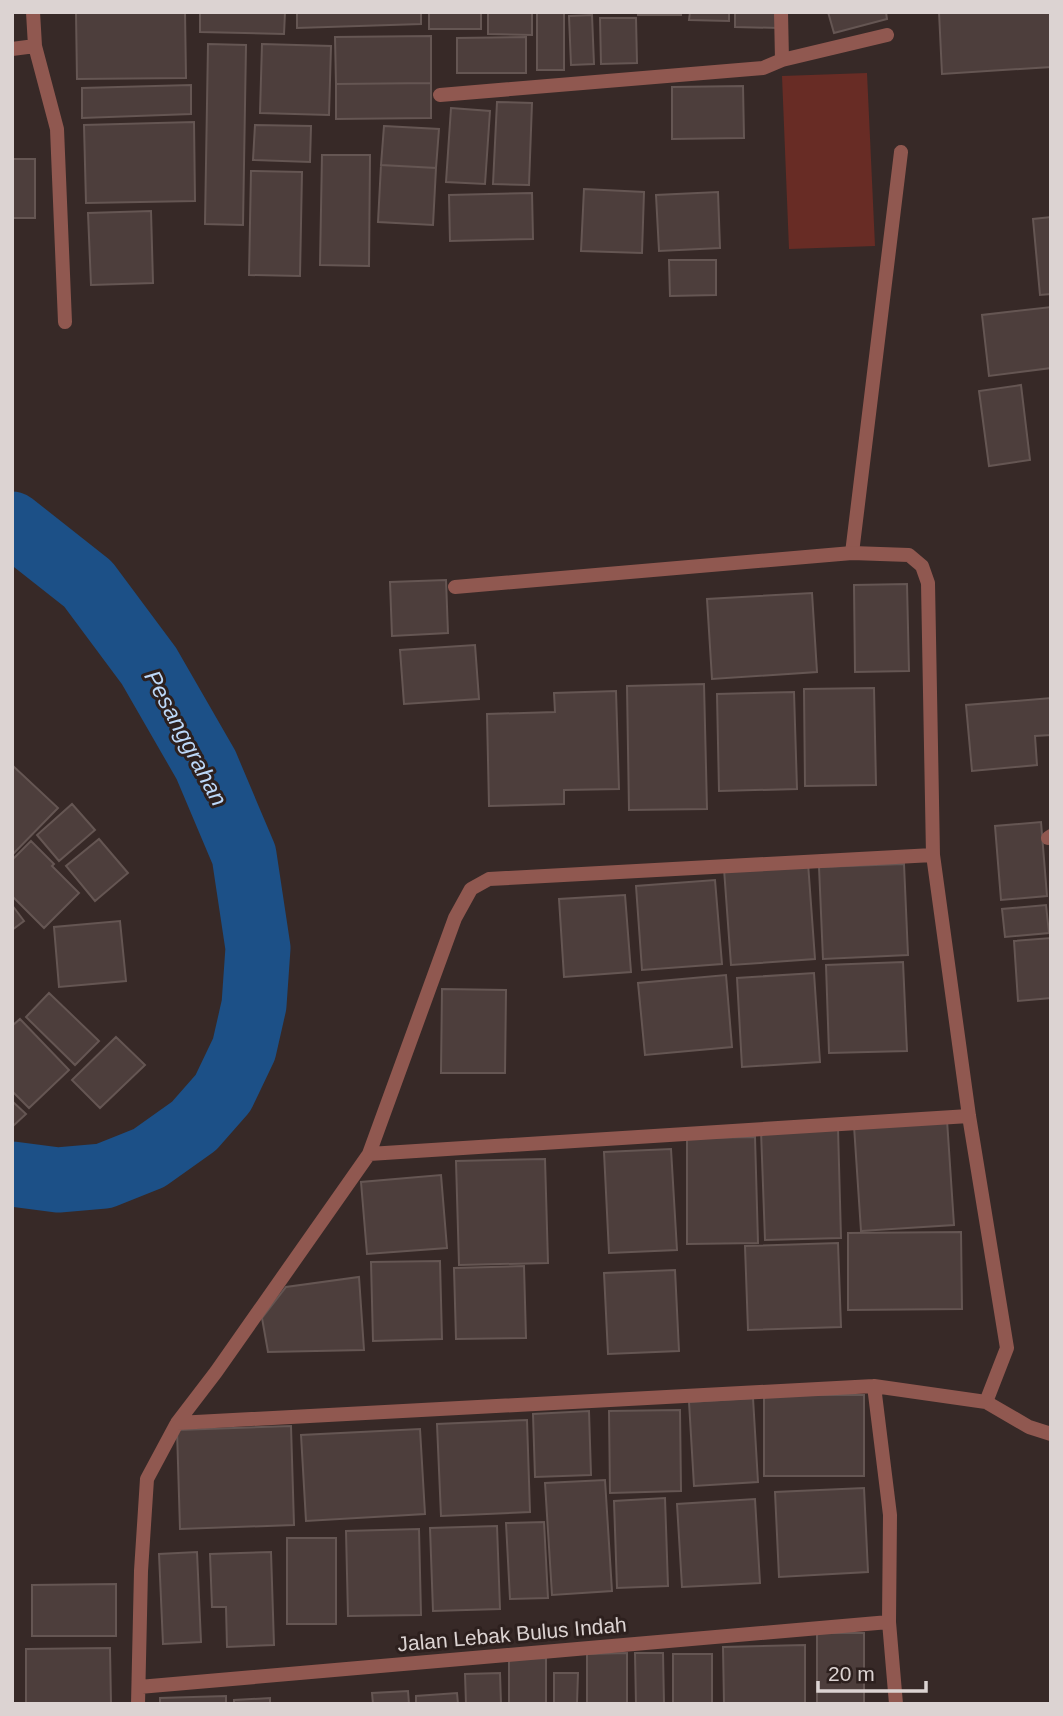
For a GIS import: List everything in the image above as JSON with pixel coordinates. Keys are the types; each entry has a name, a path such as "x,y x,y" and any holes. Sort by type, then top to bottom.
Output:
{"street":[{"path":"33,12 35,46 57,129 65,323"},
{"path":"781,12 782,60"},
{"path":"440,95 763,68 782,60 887,35"},
{"path":"12,49 35,46"},
{"path":"852,553 901,152"},
{"path":"455,587 852,553 909,555 922,566 928,583 933,855 969,1116 1007,1348 986,1402"},
{"path":"138,1704 141,1570 147,1479 177,1423 216,1372 369,1154 455,918 471,888 489,879 933,855"},
{"path":"369,1154 969,1116"},
{"path":"177,1423 874,1386 986,1402 1029,1427 1051,1434"},
{"path":"874,1386 890,1515 889,1622 896,1704"},
{"name":"Jalan Lebak Bulus Indah","path":"139,1687 889,1622"}],"shaded area":[{"path":"867,73 875,246 789,249 782,76"}],"building":[{"path":"76,12 185,12 186,78 77,79"},
{"path":"200,12 285,12 284,34 200,32"},
{"path":"297,12 421,12 421,24 297,28"},
{"path":"429,12 481,12 481,29 429,29"},
{"path":"488,12 532,12 532,35 488,34"},
{"path":"537,12 564,12 564,70 537,70"},
{"path":"638,12 681,12 681,15 638,15"},
{"path":"690,12 729,12 729,21 689,20"},
{"path":"735,12 779,12 779,28 735,27"},
{"path":"828,12 886,12 887,19 834,33"},
{"path":"939,12 1051,12 1051,67 942,74"},
{"path":"592,15 594,64 571,65 569,16"},
{"path":"600,18 636,18 637,63 601,64"},
{"path":"431,36 431,83 336,84 335,37"},
{"path":"526,37 526,73 457,73 457,38"},
{"path":"208,44 246,45 243,225 205,224"},
{"path":"262,44 331,46 329,115 260,113"},
{"path":"431,83 431,118 336,119 336,84"},
{"path":"191,85 191,114 82,118 82,88"},
{"path":"743,86 744,138 672,139 672,87"},
{"path":"497,102 532,103 529,185 493,184"},
{"path":"451,108 490,111 485,184 446,182"},
{"path":"194,122 195,201 86,203 84,125"},
{"path":"255,125 311,126 310,162 253,160"},
{"path":"384,126 439,129 436,168 381,165"},
{"path":"322,155 370,155 369,266 320,265"},
{"path":"12,159 35,159 35,218 12,218"},
{"path":"381,165 436,168 433,225 378,222"},
{"path":"251,171 302,172 300,276 249,275"},
{"path":"584,189 644,192 642,253 581,251"},
{"path":"718,192 720,248 659,251 656,195"},
{"path":"532,193 533,239 450,241 449,195"},
{"path":"151,211 153,283 91,285 88,213"},
{"path":"1051,217 1051,294 1040,295 1033,219"},
{"path":"669,260 716,260 716,295 670,296"},
{"path":"1051,307 1051,368 989,376 982,315"},
{"path":"1021,385 1030,460 989,466 979,391"},
{"path":"446,580 448,633 392,636 390,582"},
{"path":"907,584 909,671 855,672 854,585"},
{"path":"812,593 817,672 712,679 707,599"},
{"path":"475,645 479,699 404,704 400,650"},
{"path":"704,684 707,809 629,810 627,686"},
{"path":"874,688 876,785 805,786 804,689"},
{"path":"616,691 619,789 564,790 564,804 489,806 487,714 555,712 554,693"},
{"path":"794,692 797,789 719,791 717,694"},
{"path":"1051,698 1051,735 1035,736 1037,765 972,771 966,705"},
{"path":"12,765 58,808 12,855"},
{"path":"72,804 95,830 59,861 37,835"},
{"path":"1041,822 1047,896 1001,900 995,826"},
{"path":"99,839 128,873 95,901 66,866"},
{"path":"31,841 79,893 44,928 12,898 12,860"},
{"path":"808,863 815,959 731,965 724,869"},
{"path":"904,864 908,955 823,959 819,867"},
{"path":"715,880 722,964 642,970 636,886"},
{"path":"625,895 631,972 564,977 559,899"},
{"path":"12,905 24,921 12,930"},
{"path":"1046,905 1049,933 1005,937 1002,909"},
{"path":"120,921 126,981 59,987 54,927"},
{"path":"1051,938 1051,998 1018,1001 1014,941"},
{"path":"903,962 907,1051 829,1053 826,965"},
{"path":"814,973 820,1062 742,1067 737,978"},
{"path":"726,975 732,1047 645,1055 638,983"},
{"path":"442,989 506,990 505,1073 441,1073"},
{"path":"49,993 99,1041 75,1065 26,1017"},
{"path":"20,1019 69,1070 29,1108 12,1091 12,1026"},
{"path":"116,1037 145,1065 100,1108 72,1080"},
{"path":"12,1101 26,1114 12,1127"},
{"path":"947,1120 954,1225 861,1231 854,1126"},
{"path":"838,1128 841,1238 765,1240 761,1131"},
{"path":"755,1137 758,1243 687,1244 687,1138"},
{"path":"671,1149 677,1250 609,1253 604,1152"},
{"path":"545,1159 548,1263 459,1265 456,1161"},
{"path":"441,1175 447,1248 367,1254 361,1182"},
{"path":"961,1232 962,1309 848,1310 848,1233"},
{"path":"838,1243 841,1327 748,1330 745,1246"},
{"path":"440,1261 442,1339 373,1341 371,1262"},
{"path":"524,1266 526,1338 456,1339 454,1268"},
{"path":"675,1270 679,1351 608,1354 604,1273"},
{"path":"359,1277 364,1350 268,1352 262,1318 286,1287"},
{"path":"764,1395 864,1395 864,1476 764,1476"},
{"path":"753,1398 758,1482 694,1486 689,1402"},
{"path":"680,1410 681,1491 610,1493 609,1411"},
{"path":"589,1411 591,1475 535,1477 533,1414"},
{"path":"527,1420 530,1512 441,1516 437,1424"},
{"path":"291,1426 294,1525 180,1529 177,1430"},
{"path":"420,1429 425,1514 306,1521 301,1435"},
{"path":"605,1480 612,1591 552,1595 545,1483"},
{"path":"864,1488 868,1572 779,1577 775,1492"},
{"path":"665,1498 668,1586 617,1588 614,1501"},
{"path":"755,1499 760,1583 682,1587 677,1504"},
{"path":"544,1522 548,1598 510,1599 506,1523"},
{"path":"497,1526 500,1609 433,1611 430,1528"},
{"path":"419,1529 421,1615 348,1616 346,1531"},
{"path":"287,1538 336,1538 336,1624 287,1624"},
{"path":"197,1552 201,1642 163,1644 159,1554"},
{"path":"271,1552 274,1645 227,1647 226,1607 212,1607 210,1554"},
{"path":"116,1584 116,1636 32,1636 32,1585"},
{"path":"817,1633 864,1633 864,1704 817,1704"},
{"path":"805,1645 805,1704 724,1704 723,1647"},
{"path":"110,1648 111,1704 26,1704 26,1649"},
{"path":"627,1653 627,1704 587,1704 587,1654"},
{"path":"635,1653 663,1653 664,1704 636,1704"},
{"path":"673,1654 712,1654 712,1704 673,1704"},
{"path":"546,1658 546,1704 509,1704 509,1659"},
{"path":"500,1673 501,1704 466,1704 465,1674"},
{"path":"554,1673 578,1673 577,1704 554,1704"},
{"path":"408,1691 409,1704 373,1704 372,1693"},
{"path":"457,1693 458,1704 416,1704 416,1696"},
{"path":"226,1696 226,1704 160,1704 160,1698"},
{"path":"270,1698 270,1704 234,1704 234,1700"}],"waterway":[{"name":"Pesanggrahan","path":"12,524 88,584 149,666 206,765 244,855 258,948 254,1005 244,1049 223,1093 194,1126 149,1158 104,1176 58,1180 12,1174"}]}
